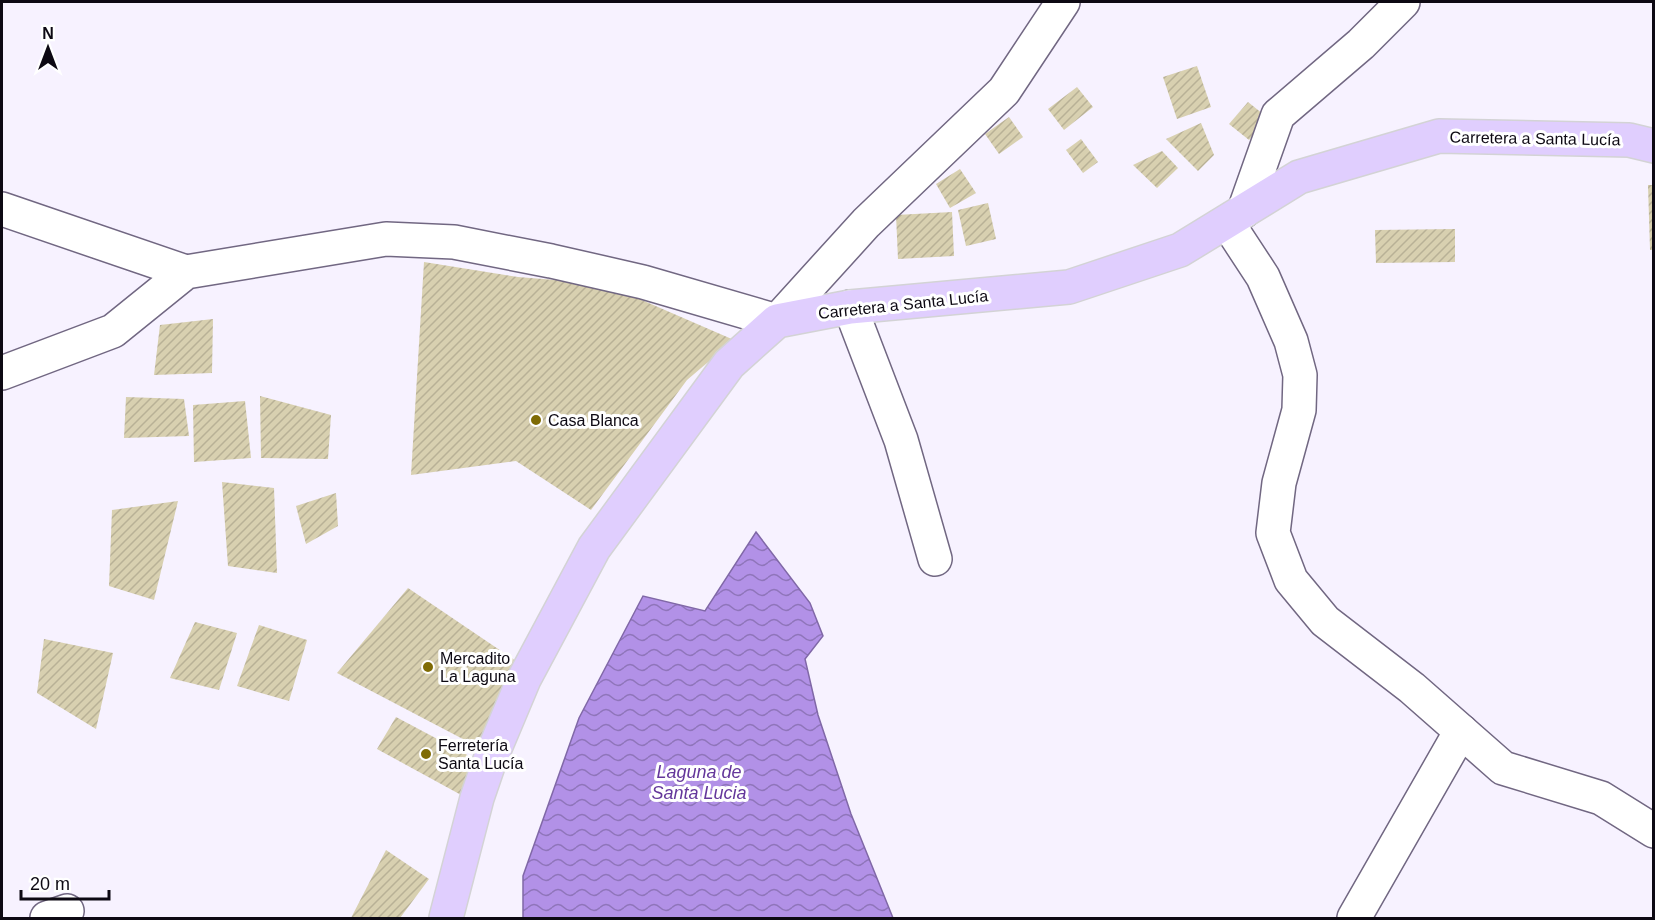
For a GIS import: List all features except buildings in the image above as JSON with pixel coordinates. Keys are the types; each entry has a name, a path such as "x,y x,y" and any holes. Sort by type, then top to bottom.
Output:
{"main road":[{"name":"Carretera a Santa Lucía","path":"777,321 850,307 1069,287 1180,250 1299,177 1439,136 1629,140 1653,146"},
{"path":"446,918 477,798 490,760 524,679 594,548 729,364 777,321"}],"street":[{"path":"2,209 186,272 386,239 454,242 643,282 777,321 866,223 1004,91 1063,2"},
{"path":"1403,2 1361,44 1278,115 1236,216 1292,341 1300,375 1299,410 1279,483 1273,533 1292,580 1325,621 1412,688 1503,768 1601,798 1653,831"},
{"path":"2,373 113,331 186,272"},
{"path":"850,307 901,440 935,559"},
{"path":"1354,918 1461,731"}],"water":[{"name":"Laguna de Santa Lucia","path":"756,532 810,603 823,636 805,659 818,715 851,814 893,918 523,918 523,876 579,718 643,596 705,611"}],"place":[{"name":"Casa Blanca","path":"536,420"},
{"name":"Mercadito La Laguna","path":"428,667"},
{"name":"Ferretería Santa Lucía","path":"426,754"}]}
